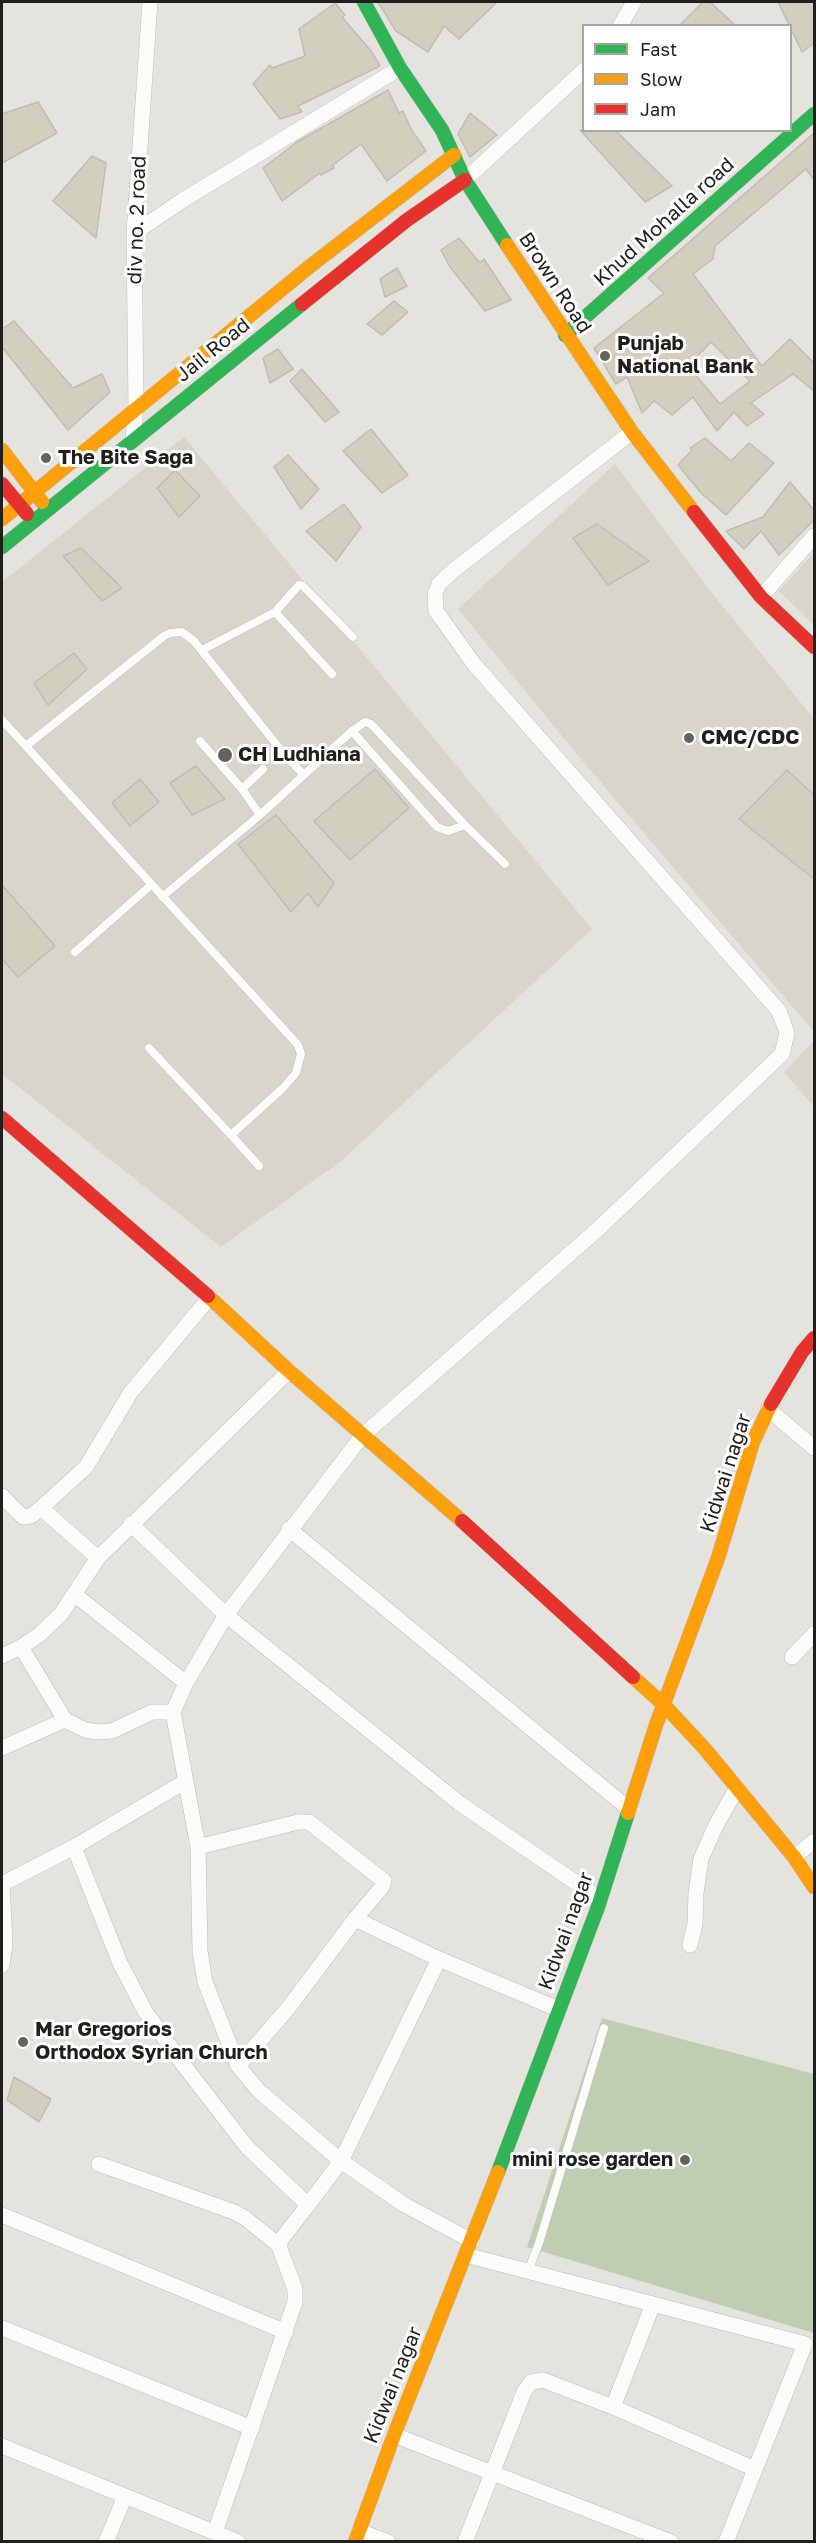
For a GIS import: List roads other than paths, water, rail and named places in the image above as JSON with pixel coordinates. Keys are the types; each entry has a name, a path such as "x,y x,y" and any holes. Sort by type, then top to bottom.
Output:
{"street":[{"name":"div no. 2 road","path":"133,439 136,407 134,233 150,2"},
{"name":"Brown Road","path":"364,2 400,69 442,130 465,180 632,432 761,597 814,647"},
{"path":"621,24 634,2"},
{"path":"134,233 183,200 400,69"},
{"path":"465,180 582,72"},
{"name":"Khud Mohalla road","path":"566,335 814,114"},
{"path":"2,519 309,267 453,155"},
{"name":"Jail Road","path":"2,547 407,220 465,180"},
{"path":"632,432 454,570 439,584 435,594 436,610 474,664 779,1011 787,1033 782,1054 598,1229 362,1436 289,1529 226,1615 186,1683 173,1712 198,1848 202,1961 206,1982 238,2066 259,2091 341,2161 469,2248 528,2271 810,2345 726,2541"},
{"path":"2,450 48,509"},
{"path":"2,484 33,521"},
{"path":"761,597 814,536"},
{"path":"2,1118 54,1161 362,1436 480,1537 664,1706 705,1749 794,1857 814,1887"},
{"path":"2,1496 23,1517 31,1516 86,1467 131,1392 210,1298"},
{"name":"Kidwai nagar","path":"357,2536 394,2435 469,2248 600,1899 664,1706 718,1558 753,1442 768,1409 802,1352 814,1338"},
{"path":"2,1656 39,1635 61,1614 98,1558 289,1371"},
{"path":"768,1409 814,1448"},
{"path":"41,1508 98,1558"},
{"path":"131,1524 226,1615 459,1803 600,1899"},
{"path":"289,1529 629,1809"},
{"path":"74,1594 186,1683"},
{"path":"792,1657 814,1634"},
{"path":"21,1647 65,1720 85,1730 112,1731 152,1712 173,1712"},
{"path":"2,1748 65,1720"},
{"path":"2,1965 5,1944 2,1884 75,1847 186,1781"},
{"path":"690,1945 695,1924 701,1859 715,1827 737,1788"},
{"path":"198,1848 298,1822 309,1822 384,1881 289,2007 238,2066"},
{"path":"794,1857 814,1841"},
{"path":"75,1847 112,1946 145,2011 247,2147 308,2205"},
{"path":"355,1919 439,1959 558,2009"},
{"path":"280,2246 283,2236 341,2161 439,1959"},
{"path":"99,2164 234,2212 245,2218 280,2246 296,2295 286,2332 215,2532"},
{"path":"2,2215 286,2332"},
{"path":"613,2407 653,2304"},
{"path":"2,2328 252,2428"},
{"path":"465,2541 524,2392 531,2382 543,2380 613,2407 755,2469"},
{"path":"394,2435 671,2541"},
{"path":"2,2446 238,2541"},
{"path":"106,2541 125,2496"},
{"path":"357,2536 388,2541"}],"lane":[{"path":"202,650 250,627 274,612 296,586 301,585 353,637"},
{"path":"274,612 332,674"},
{"path":"26,746 170,633 182,632 202,650 284,754 304,775"},
{"path":"2,720 298,1045 301,1054 296,1073 283,1088 231,1135"},
{"path":"162,897 260,815 352,731 365,722 371,724 504,864"},
{"path":"352,731 437,827 442,831 448,831 465,825"},
{"path":"200,741 242,789 260,815"},
{"path":"242,789 263,770"},
{"path":"75,952 151,885"},
{"path":"149,1048 259,1166"},
{"path":"528,2271 539,2243 604,2028"}],"place":[{"name":"Punjab National Bank","path":"605,356"},
{"name":"The Bite Saga","path":"46,458"},
{"name":"CMC/CDC","path":"689,738"},
{"name":"CH Ludhiana","path":"225,755"},
{"name":"Mar Gregorios Orthodox Syrian Church","path":"23,2042"},
{"name":"mini rose garden","path":"685,2160"}]}
